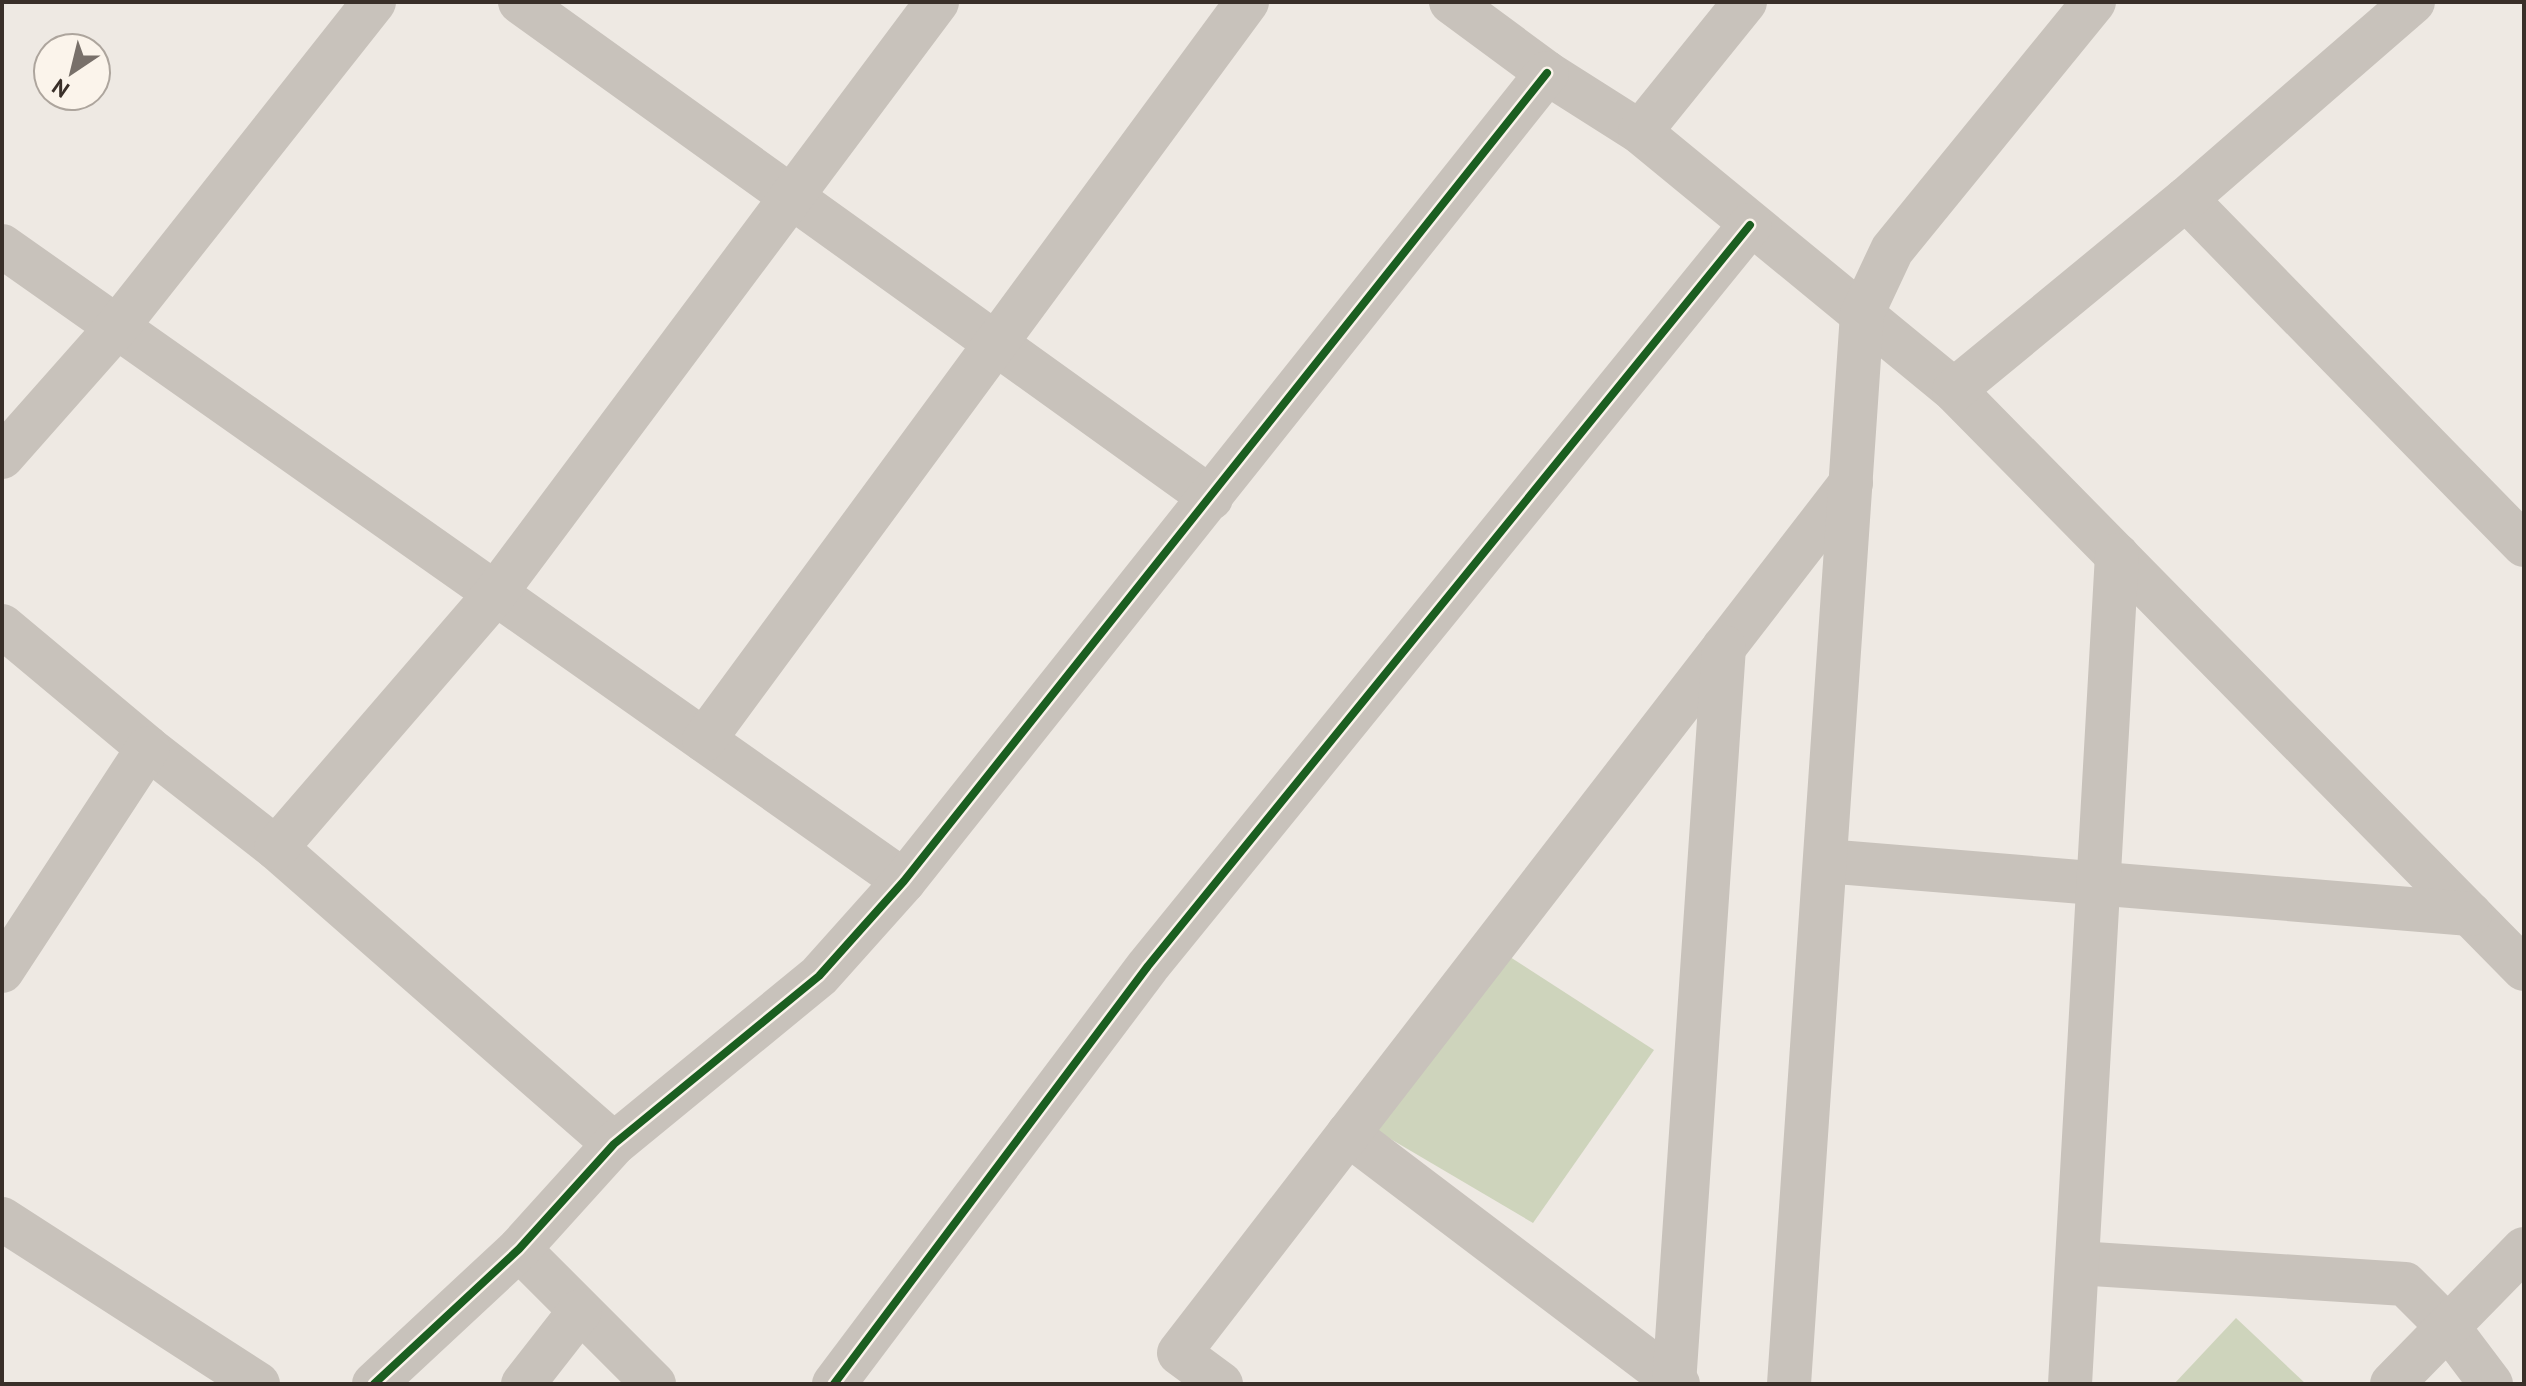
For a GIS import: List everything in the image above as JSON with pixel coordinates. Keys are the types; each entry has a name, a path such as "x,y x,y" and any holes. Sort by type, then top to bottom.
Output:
{"street":[{"path":"2,457 117,327 374,2"},
{"path":"520,2 1211,498"},
{"path":"704,740 1247,2"},
{"path":"1451,2 1547,73 1640,132 1954,390 2524,969"},
{"path":"1640,132 1745,2"},
{"path":"1789,1384 1862,314 1892,250 2094,2"},
{"path":"1954,390 2186,199 2413,2"},
{"path":"276,848 495,593 791,197 929,5"},
{"path":"374,1384 519,1249 614,1144 819,976 904,881 1547,73"},
{"path":"2186,199 2524,545"},
{"path":"834,1384 1148,966 1750,225"},
{"path":"2,246 904,881"},
{"path":"1221,1384 1179,1353 1851,483"},
{"path":"2070,1384 2117,555"},
{"path":"2,626 148,748 276,848 614,1144"},
{"path":"1675,1383 1724,647"},
{"path":"2,971 148,748"},
{"path":"1825,861 2470,914"},
{"path":"1348,1134 1675,1383"},
{"path":"2,1219 258,1384"},
{"path":"519,1249 654,1384"},
{"path":"2392,1384 2524,1249"},
{"path":"2077,1263 2405,1284 2448,1327 2491,1384"},
{"path":"523,1384 580,1311"}],"green space":[{"path":"1510,957 1654,1050 1533,1223 1377,1131"},
{"path":"2236,1318 2306,1384 2174,1384"}],"cycle path":[{"path":"374,1384 519,1249 614,1144 819,976 904,881 1547,73"},
{"path":"834,1384 1148,966 1750,225"}]}
